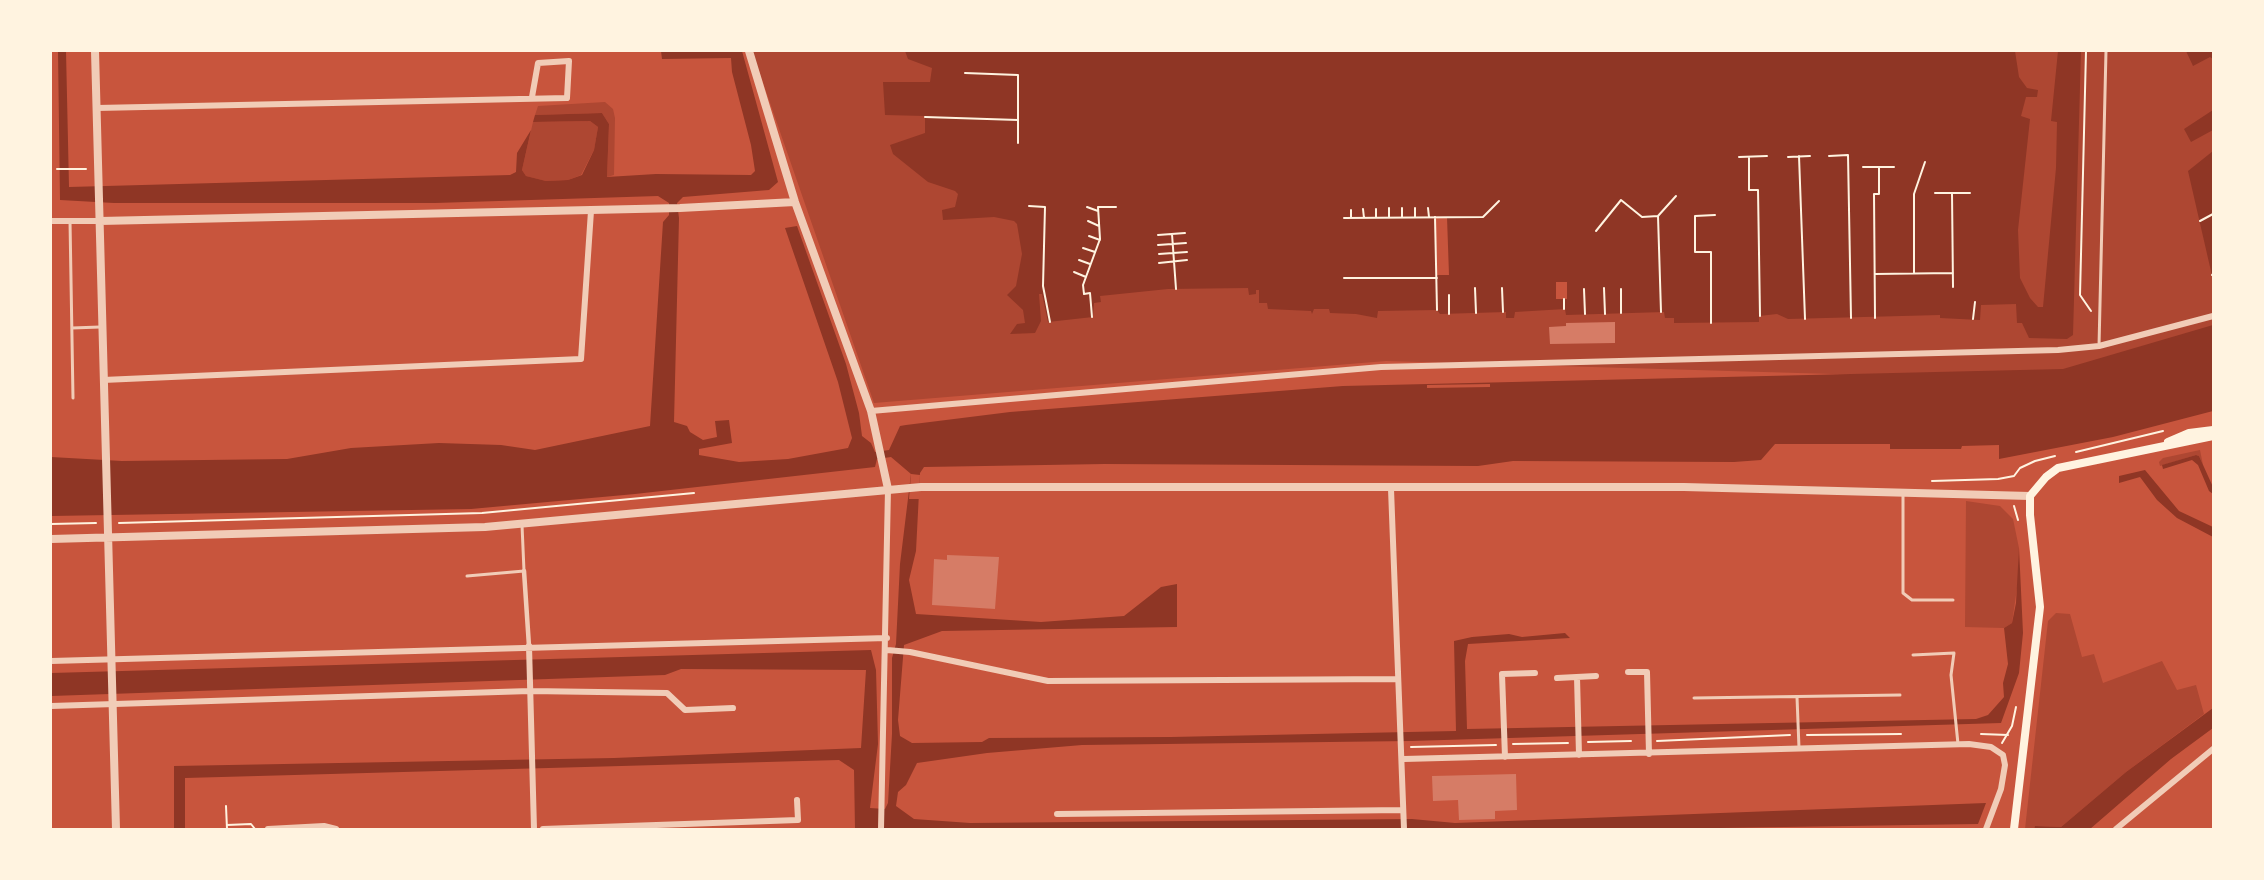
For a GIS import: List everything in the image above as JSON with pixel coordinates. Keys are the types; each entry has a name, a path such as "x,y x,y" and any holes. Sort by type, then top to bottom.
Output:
{"main road":[{"path":"2151,450 2189,434 2213,430"},
{"path":"2014,829 2040,607 2030,496 2046,477 2058,468 2102,457 2151,450 2213,436"}],"street":[{"path":"95,51 116,829"},
{"path":"749,51 795,202 871,411 885,468 888,489 887,638 890,650 881,829"},
{"path":"97,108 567,98 568,61 538,63 532,97"},
{"path":"51,221 591,211 795,202"},
{"path":"103,380 580,359 591,211"},
{"path":"871,411 1381,367 2056,350 2099,346 2213,316"},
{"path":"51,539 485,527 921,487 1684,488 2030,496"},
{"path":"1391,489 1398,679 1404,759 1404,829"},
{"path":"524,571 530,656 534,829"},
{"path":"51,661 112,663 529,646 887,638"},
{"path":"890,650 910,652 1048,681 1398,679"},
{"path":"1628,672 1647,672 1649,754"},
{"path":"1504,757 1502,674 1534,673"},
{"path":"1557,678 1596,676"},
{"path":"1577,677 1579,755"},
{"path":"51,706 113,700 530,687 667,693 685,710 733,708"},
{"path":"1404,759 1958,744 1998,749 2003,755 2005,765 2001,789 1986,829"},
{"path":"2116,829 2213,749"},
{"path":"543,829 798,820 797,800"},
{"path":"1057,814 1403,810"},
{"path":"268,829 324,826 336,829"}],"lane":[{"path":"2099,346 2106,51"},
{"path":"70,221 73,398"},
{"path":"72,328 102,327"},
{"path":"1903,494 1902,593 1912,600 1953,600"},
{"path":"467,576 524,571 522,524"},
{"path":"1913,655 1954,653 1951,675 1957,710 1958,744"},
{"path":"1694,698 1900,695"},
{"path":"1797,697 1798,748"}],"path":[{"path":"2086,51 2080,295 2099,322"},
{"path":"965,73 1018,75 1018,143"},
{"path":"925,117 1018,120"},
{"path":"1829,156 1848,155 1851,318"},
{"path":"1739,157 1767,156"},
{"path":"1799,156 1805,319"},
{"path":"1788,157 1809,156"},
{"path":"1749,157 1749,190 1758,190 1760,316"},
{"path":"1914,273 1914,194 1925,162"},
{"path":"1863,167 1894,167"},
{"path":"1875,318 1874,194 1879,194 1879,167"},
{"path":"57,170 98,169"},
{"path":"1935,193 1970,193"},
{"path":"1952,193 1953,287"},
{"path":"1661,312 1658,216 1676,196"},
{"path":"1596,231 1621,200 1642,217 1658,216"},
{"path":"1344,218 1483,217 1499,201"},
{"path":"1029,206 1045,207 1043,286 1050,322"},
{"path":"1087,207 1098,211"},
{"path":"1092,317 1090,293 1084,294 1086,277 1100,240 1098,207 1116,207"},
{"path":"1389,208 1389,218"},
{"path":"1402,208 1402,218"},
{"path":"1415,208 1416,218"},
{"path":"1428,208 1429,217"},
{"path":"1363,209 1364,218"},
{"path":"1376,209 1376,218"},
{"path":"1351,210 1351,218"},
{"path":"2200,221 2213,214"},
{"path":"1711,323 1711,252 1695,252 1695,216 1715,215"},
{"path":"1435,217 1437,310"},
{"path":"1088,221 1099,226"},
{"path":"1158,236 1185,233"},
{"path":"1172,234 1176,289"},
{"path":"1089,236 1100,240"},
{"path":"1158,245 1186,243"},
{"path":"1083,248 1095,252"},
{"path":"1159,254 1186,252"},
{"path":"1079,260 1091,265"},
{"path":"1159,262 1187,260"},
{"path":"1074,272 1086,277"},
{"path":"1875,274 1953,273"},
{"path":"1344,278 1437,278"},
{"path":"1475,288 1476,313"},
{"path":"1502,288 1503,312"},
{"path":"1604,288 1605,314"},
{"path":"1584,289 1585,314"},
{"path":"1620,289 1621,313"},
{"path":"1449,295 1449,314"},
{"path":"1564,299 1564,309"},
{"path":"1973,319 1974,302"},
{"path":"2068,453 2172,429"},
{"path":"1917,493 1931,481 1998,479 2014,476 2020,468 2058,455"},
{"path":"51,524 482,513 694,493"},
{"path":"2012,496 2019,522"},
{"path":"1978,734 2008,735 2016,705"},
{"path":"1403,747 1579,739 1901,734"},
{"path":"226,806 227,827 251,824 255,829"}],"shaded area":[{"path":"58,51 66,51 69,187 510,175 516,172 517,153 531,130 522,170 526,176 546,181 568,180 582,175 594,150 598,127 590,121 533,122 535,115 602,113 609,124 607,177 656,174 751,175 755,171 751,145 732,72 731,58 662,59 661,51 742,51 778,182 769,190 683,197 677,203 679,218 674,422 687,426 690,432 703,440 717,437 715,421 729,420 732,443 699,449 699,455 739,462 788,459 848,448 852,438 838,382 785,228 797,226 846,364 859,413 862,436 871,443 875,452 889,450 900,426 906,425 1010,412 1343,386 2063,369 2213,325 2213,411 2113,437 1999,459 1999,445 1962,446 1961,449 1890,449 1890,444 1775,444 1761,460 1734,462 1513,461 1478,466 1105,464 924,467 920,473 916,551 909,580 916,614 1041,622 1124,616 1161,587 1177,584 1177,627 942,631 904,645 898,720 900,736 912,743 982,742 989,738 1456,731 1454,641 1509,634 1522,637 1565,633 1570,638 1468,644 1465,661 1467,729 1976,719 1988,715 2004,697 2003,683 2008,664 2004,628 2012,623 2016,603 2019,548 2023,633 2019,673 2001,723 1411,741 1082,745 987,753 917,763 906,785 898,792 896,806 914,819 970,823 1412,819 1455,823 1986,803 1978,824 1654,829 855,829 854,770 839,760 185,778 185,829 174,829 174,766 614,758 861,748 866,670 681,669 665,675 51,696 51,673 871,650 876,670 878,744 870,808 885,809 888,803 892,734 892,658 896,644 900,564 911,474 891,457 877,459 875,467 635,494 471,509 51,516 51,457 122,461 287,459 351,448 439,443 501,445 535,450 650,426 663,222 669,215 669,203 658,196 435,203 114,203 60,200"},
{"path":"752,51 2213,51 2213,342 2073,381 1386,361 874,403"},
{"path":"905,51 2015,51 2019,77 2027,88 2038,90 2037,97 2026,97 2021,116 2030,119 2018,230 2020,278 2030,298 2038,307 2043,307 2056,168 2057,122 2051,121 2058,51 2081,51 2073,335 2067,339 2029,338 2022,323 2017,323 2016,304 1981,305 1980,320 1940,318 1940,315 1788,319 1777,314 1759,316 1759,322 1674,323 1674,318 1665,318 1664,312 1566,315 1565,309 1515,312 1514,318 1506,318 1506,312 1440,314 1437,310 1378,311 1377,318 1330,313 1329,309 1314,309 1312,314 1311,311 1268,309 1267,303 1259,303 1259,290 1256,290 1256,294 1249,295 1248,288 1168,289 1100,296 1101,302 1094,303 1093,317 1048,322 1042,294 1039,294 1041,321 1035,333 1010,334 1017,324 1025,323 1023,310 1007,295 1016,286 1022,254 1017,224 1014,221 994,217 943,220 942,210 955,207 958,194 928,182 893,154 890,145 925,133 925,116 885,115 883,82 930,82 932,68 908,59"},
{"path":"2186,51 2213,51 2213,59 2210,57 2193,66"},
{"path":"605,102 613,109 615,118 614,175 607,177 609,124 602,113 535,115 538,106"},
{"path":"2213,110 2213,130 2191,142 2184,129"},
{"path":"590,121 598,127 594,150 581,175 568,180 546,181 526,176 522,170 533,122"},
{"path":"2213,151 2213,280 2188,171"},
{"path":"2200,450 2203,465 2199,456 2196,455 2160,466 2159,462 2163,458"},
{"path":"2199,456 2213,487 2213,494 2209,491 2198,465 2192,460 2163,469 2162,465"},
{"path":"2145,470 2179,511 2213,527 2213,537 2177,518 2157,500 2140,477 2119,483 2119,476"},
{"path":"1966,501 2000,506 2013,519 2019,548 2018,581 2012,623 2004,628 1965,627"},
{"path":"2056,613 2070,614 2082,657 2094,654 2103,683 2162,661 2177,690 2196,685 2204,714 2126,772 2061,827 2035,826 2034,829 2025,829 2048,621"},
{"path":"2213,708 2213,728 2171,759 2090,829 2034,829 2035,826 2061,827 2126,772"}],"pier":[{"path":"1435,217 1447,217 1449,275 1437,275"},
{"path":"1556,282 1567,282 1567,299 1556,299"},
{"path":"1490,384 1490,387 1427,388 1427,385"},
{"path":"911,474 920,475 919,499 909,499"}],"building":[{"path":"1615,322 1615,343 1550,344 1549,327 1566,326 1566,323"},
{"path":"947,555 999,557 995,609 932,605 934,559 947,560"},
{"path":"1516,774 1517,810 1495,811 1495,819 1459,820 1458,800 1433,801 1432,776"}]}
